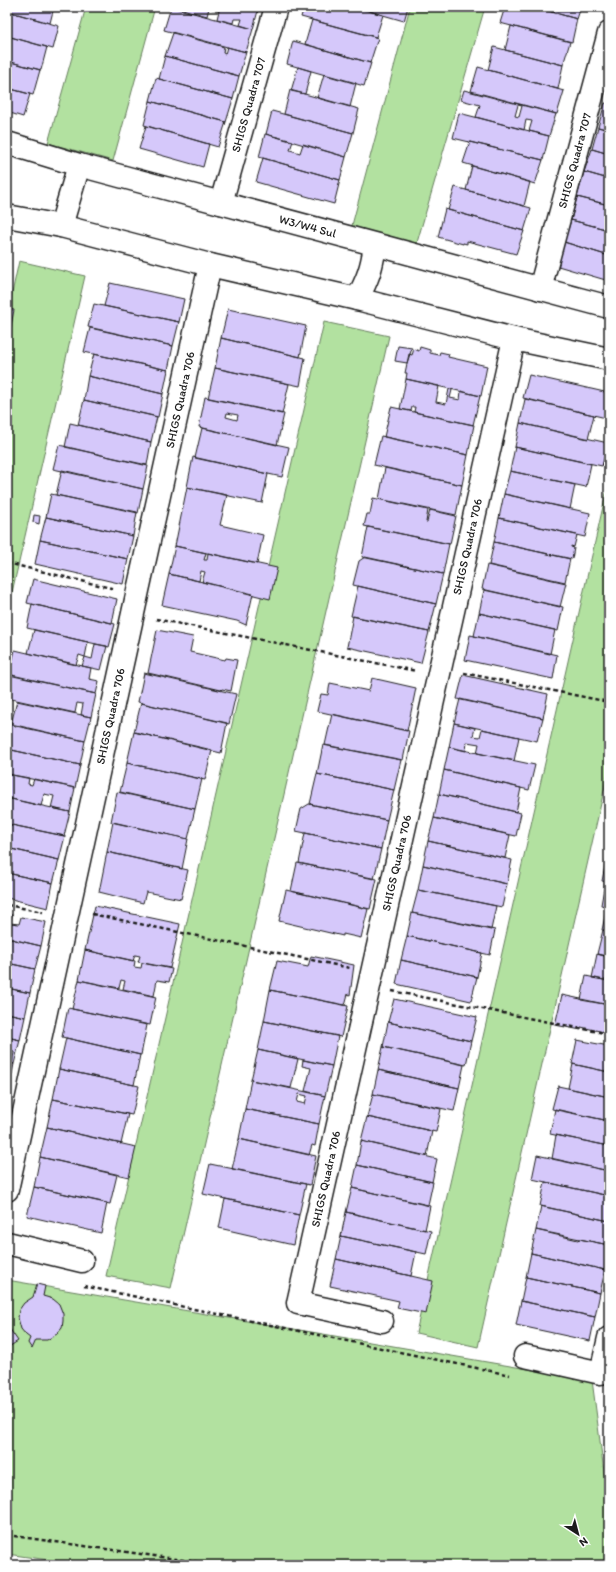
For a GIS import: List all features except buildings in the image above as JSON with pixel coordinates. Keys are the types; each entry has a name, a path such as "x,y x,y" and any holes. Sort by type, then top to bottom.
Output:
{"street":[{"name":"SHIGS Quadra 707","path":"221,203 276,7"},
{"name":"SHIGS Quadra 707","path":"540,289 609,33"},
{"name":"W3/W4 Sul","path":"7,143 79,165 609,307"},
{"path":"61,226 79,165"},
{"path":"7,216 61,226 210,265 357,299 514,339 609,359"},
{"path":"357,299 368,279 373,262 375,245"},
{"name":"SHIGS Quadra 706","path":"7,1190 134,604 210,265"},
{"name":"SHIGS Quadra 706","path":"382,1321 298,1303 438,672 514,339"},
{"path":"7,1243 82,1261"},
{"path":"525,1356 601,1373 609,1338"}],"path":[{"path":"7,563 134,604 438,672 609,702"},
{"path":"7,905 67,913 370,979 609,1034"},
{"path":"84,1286 518,1377"},
{"path":"7,1535 218,1565"}],"green space":[{"path":"86,7 155,7 113,161 48,143"},
{"path":"410,7 485,7 416,246 351,229"},
{"path":"19,261 85,276 7,614 7,316"},
{"path":"324,322 389,336 171,1288 106,1276"},
{"path":"609,480 609,768 478,1347 416,1333"},
{"path":"7,1280 592,1380 609,1510 609,1565 83,1565 7,1554"}]}
